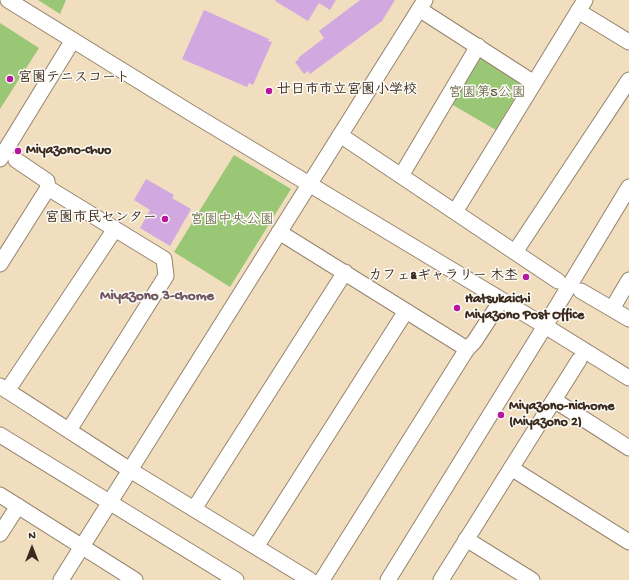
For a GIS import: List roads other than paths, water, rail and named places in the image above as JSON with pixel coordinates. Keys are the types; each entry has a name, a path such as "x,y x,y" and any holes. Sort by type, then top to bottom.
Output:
{"street":[{"path":"8,0 191,113 629,378"},
{"path":"61,580 422,5 478,46 534,83"},
{"path":"455,212 582,6 629,42"},
{"path":"0,158 73,40"},
{"path":"401,176 478,46"},
{"path":"515,252 629,80"},
{"path":"340,135 558,281"},
{"path":"0,264 48,188 47,181 16,160"},
{"path":"388,580 629,187"},
{"path":"48,188 164,259 166,276 69,430"},
{"path":"115,229 4,388 130,470 310,580"},
{"path":"279,232 467,349"},
{"path":"194,509 345,272"},
{"path":"612,309 629,280"},
{"path":"581,291 629,319"},
{"path":"322,580 467,349 474,342 497,307"},
{"path":"256,547 406,311"},
{"path":"441,580 579,360"},
{"path":"554,400 629,448"},
{"path":"0,435 236,580"},
{"path":"511,468 629,542"},
{"path":"0,495 136,580"},
{"path":"0,534 18,506"},
{"path":"466,539 532,580"}],"place":[{"name":"宮園テニスコート","path":"10,79"},
{"name":"廿日市市立宮園小学校","path":"269,91"},
{"name":"Miyazono-chuo","path":"18,151"},
{"name":"宮園市民センター","path":"165,219"},
{"name":"カフェ&ギャラリー 木杢","path":"526,277"},
{"name":"Hatsukaichi Miyazono Post Office","path":"457,308"},
{"name":"Miyazono-nichome (Miyazono 2)","path":"501,415"}],"district":[{"name":"Miyazono 3-chome","path":"157,297"}],"park label":[{"name":"宮園第5公園","path":"487,94"},
{"name":"宮園中央公園","path":"232,221"}]}
